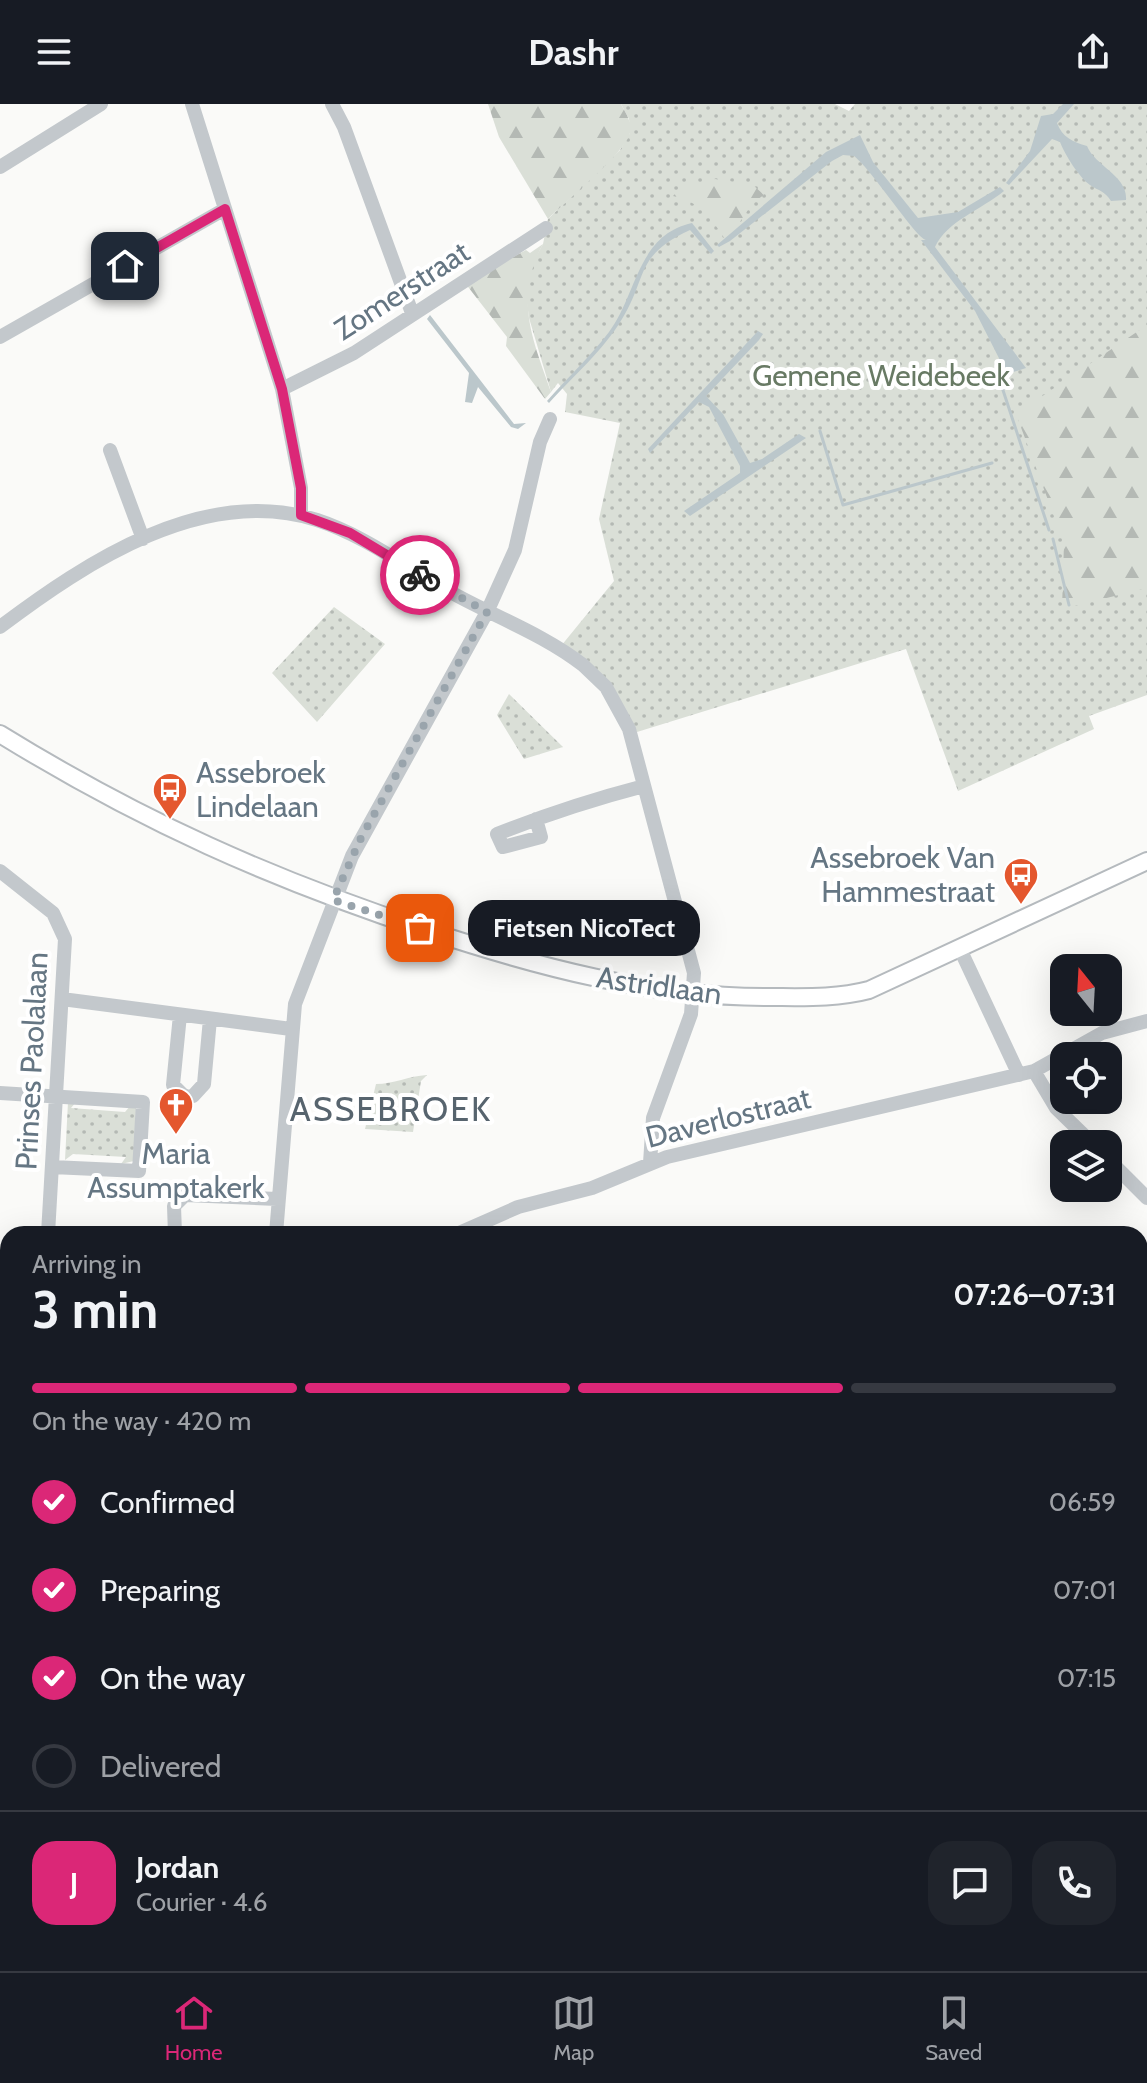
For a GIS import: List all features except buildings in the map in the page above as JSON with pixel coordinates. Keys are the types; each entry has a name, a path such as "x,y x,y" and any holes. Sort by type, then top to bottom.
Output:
{"main road":[{"name":"Astridlaan","path":"0,734 99,794 159,825 333,900 543,966 695,995 852,995 899,979 1147,861"}],"street":[{"path":"0,167 101,104"},
{"path":"192,104 282,389 301,488 301,515"},
{"path":"332,104 344,127 412,313"},
{"path":"0,337 225,209"},
{"name":"Zomerstraat","path":"282,389 332,367 546,228"},
{"path":"276,1226 295,1004 333,900 358,844 487,612 515,550 540,442 550,419"},
{"path":"110,450 143,539"},
{"path":"0,627 78,571 143,539 225,515 301,515 350,533 487,612 569,654 606,687 629,729 692,963 695,995 691,1014 659,1094 650,1163"},
{"path":"536,819 644,786"},
{"name":"Prinses Paolalaan","path":"0,871 53,913 65,939 48,1226"},
{"path":"960,949 1026,1073 1079,1130"},
{"path":"62,999 291,1029"},
{"path":"180,1015 173,1085 185,1097 193,1096 204,1084 210,1019"},
{"name":"Daverlostraat","path":"474,1226 501,1213 592,1188 650,1163 1026,1073 1102,1033 1147,1021"},
{"path":"0,1093 143,1102 139,1171 52,1167"},
{"path":"1122,1173 1147,1198"},
{"path":"175,1226 174,1206 185,1195 277,1199"}],"green space":[{"path":"488,104 621,104 631,129 626,141 607,164 548,219 499,137"},
{"name":"Gemene Weidebeek","path":"621,104 835,104 849,111 855,104 1147,104 1147,695 1089,716 1094,729 958,791 906,649 637,732 615,692 561,646 614,581 599,519 620,423 565,412 567,394 558,383 551,392 529,318 526,295 530,268 543,244 548,219 620,150 630,133 629,119"},
{"path":"715,179 753,185 764,195 725,239 704,211 691,202 673,196 682,187"},
{"path":"543,244 529,282 528,300 532,336 551,392 545,399 506,346 507,337 465,283"},
{"path":"1147,325 1147,588 1062,609 1064,543 1016,414"},
{"path":"334,607 385,644 317,722 272,673"},
{"path":"509,694 563,747 524,759 497,715"},
{"path":"427,1075 421,1081 413,1132 365,1129 376,1084"},
{"path":"68,1102 76,1102 71,1108 125,1112 131,1105 136,1108 134,1161 121,1164 126,1157 73,1154 65,1160"}],"shaded area":[{"path":"1063,104 1074,104 1057,123 1062,132 1073,141 1087,146 1122,184 1126,200 1111,201 1090,185 1081,177 1060,142 1052,139 1009,185 1006,183 1030,151 1041,116 1053,114"},
{"path":"860,135 873,162 918,218 958,212 1000,187 1004,191 956,223 935,247 1026,368 1007,374 975,311 921,240 926,240 854,156 843,155 832,161 730,241 719,247 717,245 826,152"},
{"path":"692,223 714,251 711,254 690,230 659,249 645,268 630,304 614,331 549,403 547,401 609,332 649,253 674,230"},
{"path":"430,315 514,424 526,423 518,429 511,427 478,387 472,403 465,402 469,373 427,319"},
{"path":"758,331 763,334 759,340 706,396 723,414 750,463 762,459 799,434 806,438 690,516 684,511 740,473 740,466 709,407 699,402 650,453 648,449"}],"waterway":[{"path":"997,372 1049,530"},
{"path":"820,431 843,505 992,463"},
{"path":"1053,539 1069,605"}],"way so far":[{"path":"420,575 487,612 361,838 333,900 420,928"}],"place":[{"name":"Assebroek Lindelaan","path":"170,821"},
{"name":"Assebroek Van Hammestraat","path":"1021,906"},
{"name":"Fietsen NicoTect","path":"420,928"},
{"name":"Maria Assumptakerk","path":"176,1136"}],"district":[{"name":"ASSEBROEK","path":"391,1109"}],"route":[{"path":"125,266 225,209 282,389 301,488 301,515 350,533 420,575"}]}
